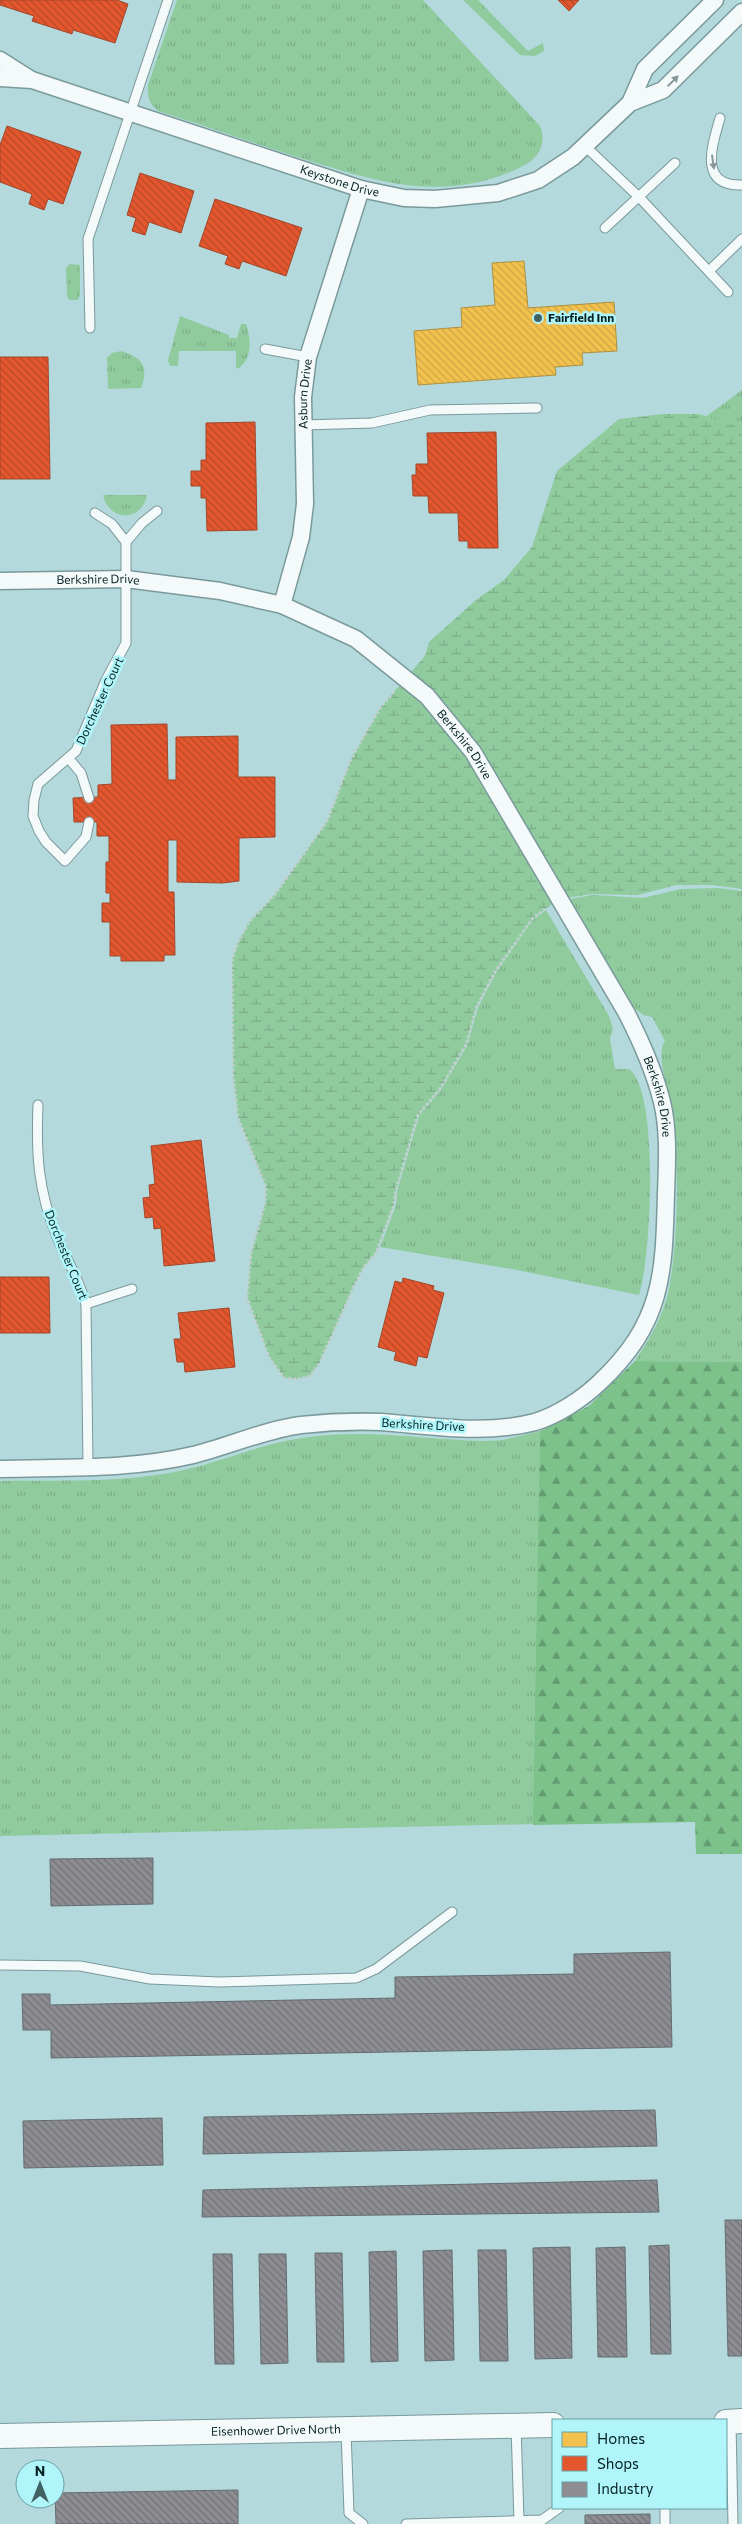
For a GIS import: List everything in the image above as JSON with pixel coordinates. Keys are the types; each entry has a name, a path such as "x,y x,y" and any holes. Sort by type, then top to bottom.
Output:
{"street":[{"name":"Keystone Drive","path":"0,60 32,80 360,189 404,198 435,199 498,193 538,180 573,158 630,103 645,70 715,0"},
{"name":"Keystone Drive","path":"630,103 663,90 742,12"},
{"name":"Keystone Drive","path":"0,78 32,80"},
{"name":"Asburn Drive","path":"282,605 302,537 305,504 303,425 308,357 360,189"},
{"name":"Berkshire Drive","path":"0,581 126,579 220,591 282,605 356,639 427,696 473,752 645,1048 663,1105 667,1166 664,1249 659,1287 643,1331 621,1362 582,1399 536,1422 497,1428 460,1428 378,1422 307,1425 266,1432 192,1455 122,1465 0,1468"},
{"name":"Eisenhower Drive North","path":"0,2436 552,2425"}],"lane":[{"path":"90,328 88,238 168,0"},
{"path":"720,118 712,148 711,163 716,177 728,186 742,186"},
{"path":"585,146 640,198 728,292"},
{"path":"605,228 675,164"},
{"path":"709,271 742,239"},
{"path":"265,349 308,357"},
{"path":"303,425 372,424 430,410 537,408"},
{"path":"95,513 112,524 126,542 142,523 157,510"},
{"name":"Dorchester Court","path":"89,822 86,837 65,861 38,831 33,816 34,800 38,784 76,751 106,680 126,643 126,542"},
{"path":"69,759 81,773 89,798"},
{"name":"Dorchester Court","path":"38,1105 36,1140 39,1184 56,1235 79,1281 86,1304 88,1467"},
{"path":"86,1304 132,1289"},
{"path":"0,1964 80,1966 150,1979 209,1982 356,1978 376,1970 452,1912"},
{"path":"733,2421 733,2524"},
{"path":"516,2426 519,2521"},
{"path":"346,2429 349,2513 363,2524"},
{"path":"732,2501 742,2501"},
{"path":"406,2524 542,2520 558,2509"},
{"path":"665,2509 666,2524"}],"path":[{"path":"406,678 380,708 351,759 327,821 276,893 249,922 238,942 232,960 233,1076 238,1118 266,1187 265,1203 251,1253 247,1298 269,1357 284,1378 298,1379 310,1376 319,1364 355,1284 364,1267 376,1254 394,1205 396,1190 418,1115 440,1089 466,1045 477,1006 517,938 532,919 559,899"}],"green space":[{"path":"177,0 423,0 540,126 543,138 540,149 529,163 493,178 464,185 434,187 405,185 347,172 158,111 149,100 148,85"},
{"path":"463,0 478,0 528,51 543,43 544,51 535,56 520,55"},
{"path":"70,264 80,265 80,295 78,300 69,300 67,295 66,268"},
{"path":"180,316 229,335 229,338 237,338 241,324 246,324 250,348 243,365 238,369 236,367 236,351 179,351 178,366 170,366 168,360"},
{"path":"121,351 133,356 142,363 144,380 141,388 108,389 107,358 112,353"},
{"path":"742,390 742,429 704,418"},
{"path":"663,414 699,414 742,428 742,889 713,885 676,885 638,895 592,894 559,899 532,919 495,972 477,1006 466,1045 440,1089 418,1115 396,1190 394,1205 376,1253 364,1267 355,1284 319,1364 310,1376 297,1379 284,1378 269,1357 247,1298 251,1253 265,1203 266,1187 238,1118 233,1076 232,960 238,942 249,922 276,893 327,821 351,759 380,708 425,656 429,642 476,600 504,580 532,547 557,471 619,419"},
{"path":"103,495 147,495 144,504 139,510 125,515 118,514 112,510 106,504"},
{"path":"718,888 742,891 742,1362 635,1361 651,1336 664,1309 675,1247 677,1182 674,1118 662,1066 662,1047 665,1041 652,1017 643,1015 634,1008 570,899 593,895 643,898 681,889"},
{"path":"546,910 609,1016 613,1029 610,1039 615,1069 629,1069 639,1084 645,1109 649,1141 650,1177 647,1248 639,1295 512,1269 380,1247 396,1205 397,1191 419,1115 441,1089 467,1045 478,1007 496,972 532,920"},
{"path":"635,1361 742,1362 742,1854 696,1854 695,1822 533,1825 540,1431 589,1406"},
{"path":"540,1431 536,1824 0,1836 0,1481 87,1480 153,1476 191,1468 276,1443 310,1437 376,1434 485,1441 503,1440"}],"building: Homes":[{"name":"Fairfield Inn","path":"524,261 528,308 614,302 617,351 582,353 583,365 555,367 556,375 418,385 414,331 462,327 461,308 495,305 492,263"}],"building: Shops":[{"path":"0,0 117,0 128,4 115,43 73,30 72,34 32,21 34,16 0,5"},
{"path":"558,0 579,0 569,11"},
{"path":"7,126 81,152 63,204 48,199 44,210 29,204 32,194 0,182 0,145"},
{"path":"140,173 194,191 181,233 149,222 145,235 132,231 136,218 127,215"},
{"path":"215,199 302,228 286,276 242,261 239,269 225,264 228,256 199,246"},
{"path":"0,357 48,357 50,479 0,479"},
{"path":"255,422 257,530 207,531 206,498 201,498 201,486 191,486 191,471 201,471 201,460 206,460 206,423"},
{"path":"496,432 498,548 468,548 468,541 459,541 458,513 429,513 428,496 413,496 412,475 416,475 416,464 428,464 427,433"},
{"path":"167,724 168,780 176,780 176,737 238,736 238,777 275,777 275,837 239,838 239,881 222,883 177,882 177,840 168,840 168,892 174,892 175,955 164,955 164,961 121,961 121,956 110,956 110,922 102,922 102,903 110,903 110,893 106,893 106,862 109,862 109,836 97,836 97,822 74,822 73,798 98,797 98,785 112,784 111,725"},
{"path":"201,1140 215,1261 164,1266 161,1228 154,1229 153,1217 145,1218 143,1198 150,1197 149,1185 155,1184 151,1146"},
{"path":"0,1277 49,1277 50,1333 0,1333"},
{"path":"403,1278 434,1286 433,1290 444,1293 427,1358 418,1356 416,1366 394,1360 396,1352 378,1347 395,1281 402,1283"},
{"path":"229,1308 235,1367 185,1372 184,1362 177,1362 174,1339 181,1339 178,1313"}],"building: Industry":[{"path":"153,1858 153,1904 51,1906 50,1859"},
{"path":"670,1952 672,2047 51,2058 51,2030 23,2030 22,1994 50,1994 50,2005 395,1998 395,1977 574,1974 574,1954"},
{"path":"655,2110 657,2146 203,2154 204,2117"},
{"path":"162,2118 163,2165 24,2168 23,2121"},
{"path":"657,2180 659,2212 202,2217 203,2190"},
{"path":"725,2220 742,2220 742,2356 728,2356"},
{"path":"669,2245 671,2354 651,2354 649,2246"},
{"path":"570,2247 572,2358 535,2359 533,2248"},
{"path":"625,2247 627,2357 598,2357 596,2248"},
{"path":"452,2250 454,2360 425,2361 423,2251"},
{"path":"478,2250 506,2250 508,2361 480,2361"},
{"path":"396,2251 398,2361 371,2362 369,2252"},
{"path":"315,2253 342,2253 344,2362 317,2362"},
{"path":"213,2254 232,2254 234,2364 215,2364"},
{"path":"259,2254 286,2254 288,2363 261,2364"},
{"path":"238,2490 238,2524 56,2524 56,2509 65,2509 65,2493"},
{"path":"650,2514 650,2524 585,2524 585,2515"}],"place":[{"name":"Fairfield Inn","path":"538,318"}]}
